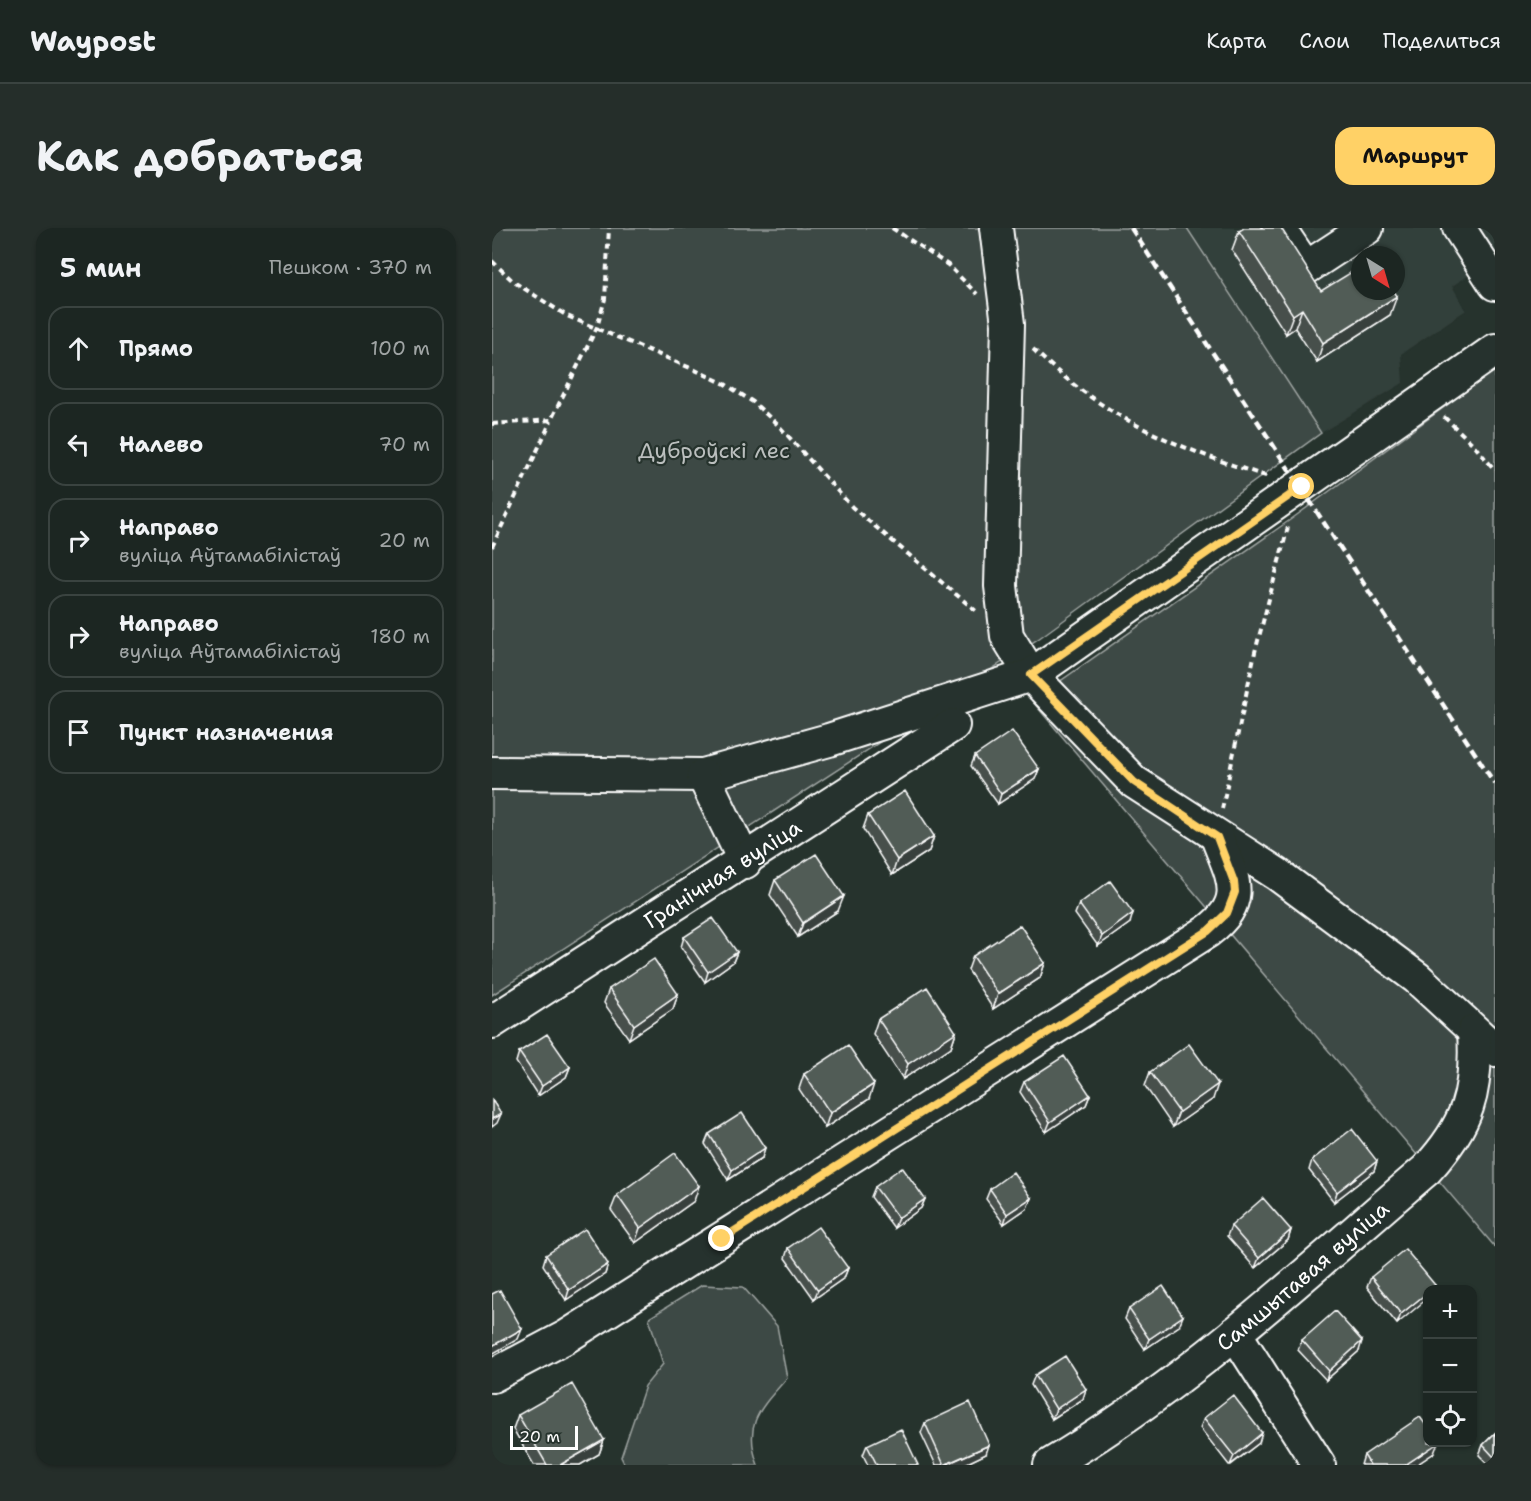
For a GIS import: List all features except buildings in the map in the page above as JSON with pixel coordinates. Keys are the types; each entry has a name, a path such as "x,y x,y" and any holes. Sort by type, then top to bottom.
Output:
{"street":[{"path":"996,228 1008,324 1001,586 1007,636 1031,675 1134,782 1277,874 1417,978 1485,1041"},
{"path":"1279,228 1306,268 1367,228"},
{"path":"1459,228 1495,284"},
{"path":"492,773 703,776 830,740 1031,675 1495,350"},
{"name":"Гранічная вуліца","path":"492,1022 744,862 953,725"},
{"path":"703,776 744,862"},
{"path":"492,1376 566,1337 1213,927 1227,913 1235,892 1234,882 1217,837"},
{"name":"Самшытавая вуліца","path":"1050,1465 1133,1413 1235,1333 1426,1170 1448,1146 1464,1119 1474,1089 1485,1041"},
{"path":"1235,1333 1319,1465"}],"path":[{"path":"492,547 597,327 605,299 609,228"},
{"path":"892,228 948,265 1008,324"},
{"path":"492,261 539,300 567,316 714,379 753,402 779,426 852,507 1007,636"},
{"path":"1424,399 1472,443 1495,470"},
{"path":"492,424 551,420"}],"shaded area":[{"path":"1187,228 1495,228 1495,259 1452,286 1466,310 1401,354 1403,383 1321,433"}],"green space":[{"name":"Дуброўскі лес","path":"492,228 1187,228 1321,433 1038,639 492,995"},
{"path":"1495,370 1495,1247 1032,701 1290,520"},
{"path":"702,1285 743,1287 777,1326 787,1378 757,1417 752,1438 758,1465 625,1465 621,1457 645,1386 663,1364 649,1318"}],"railway":[{"path":"1131,228 1495,784"}],"route":[{"path":"722,1239 1208,931 1227,913 1233,904 1234,882 1217,837 1134,782 1031,675 1302,487"}]}
